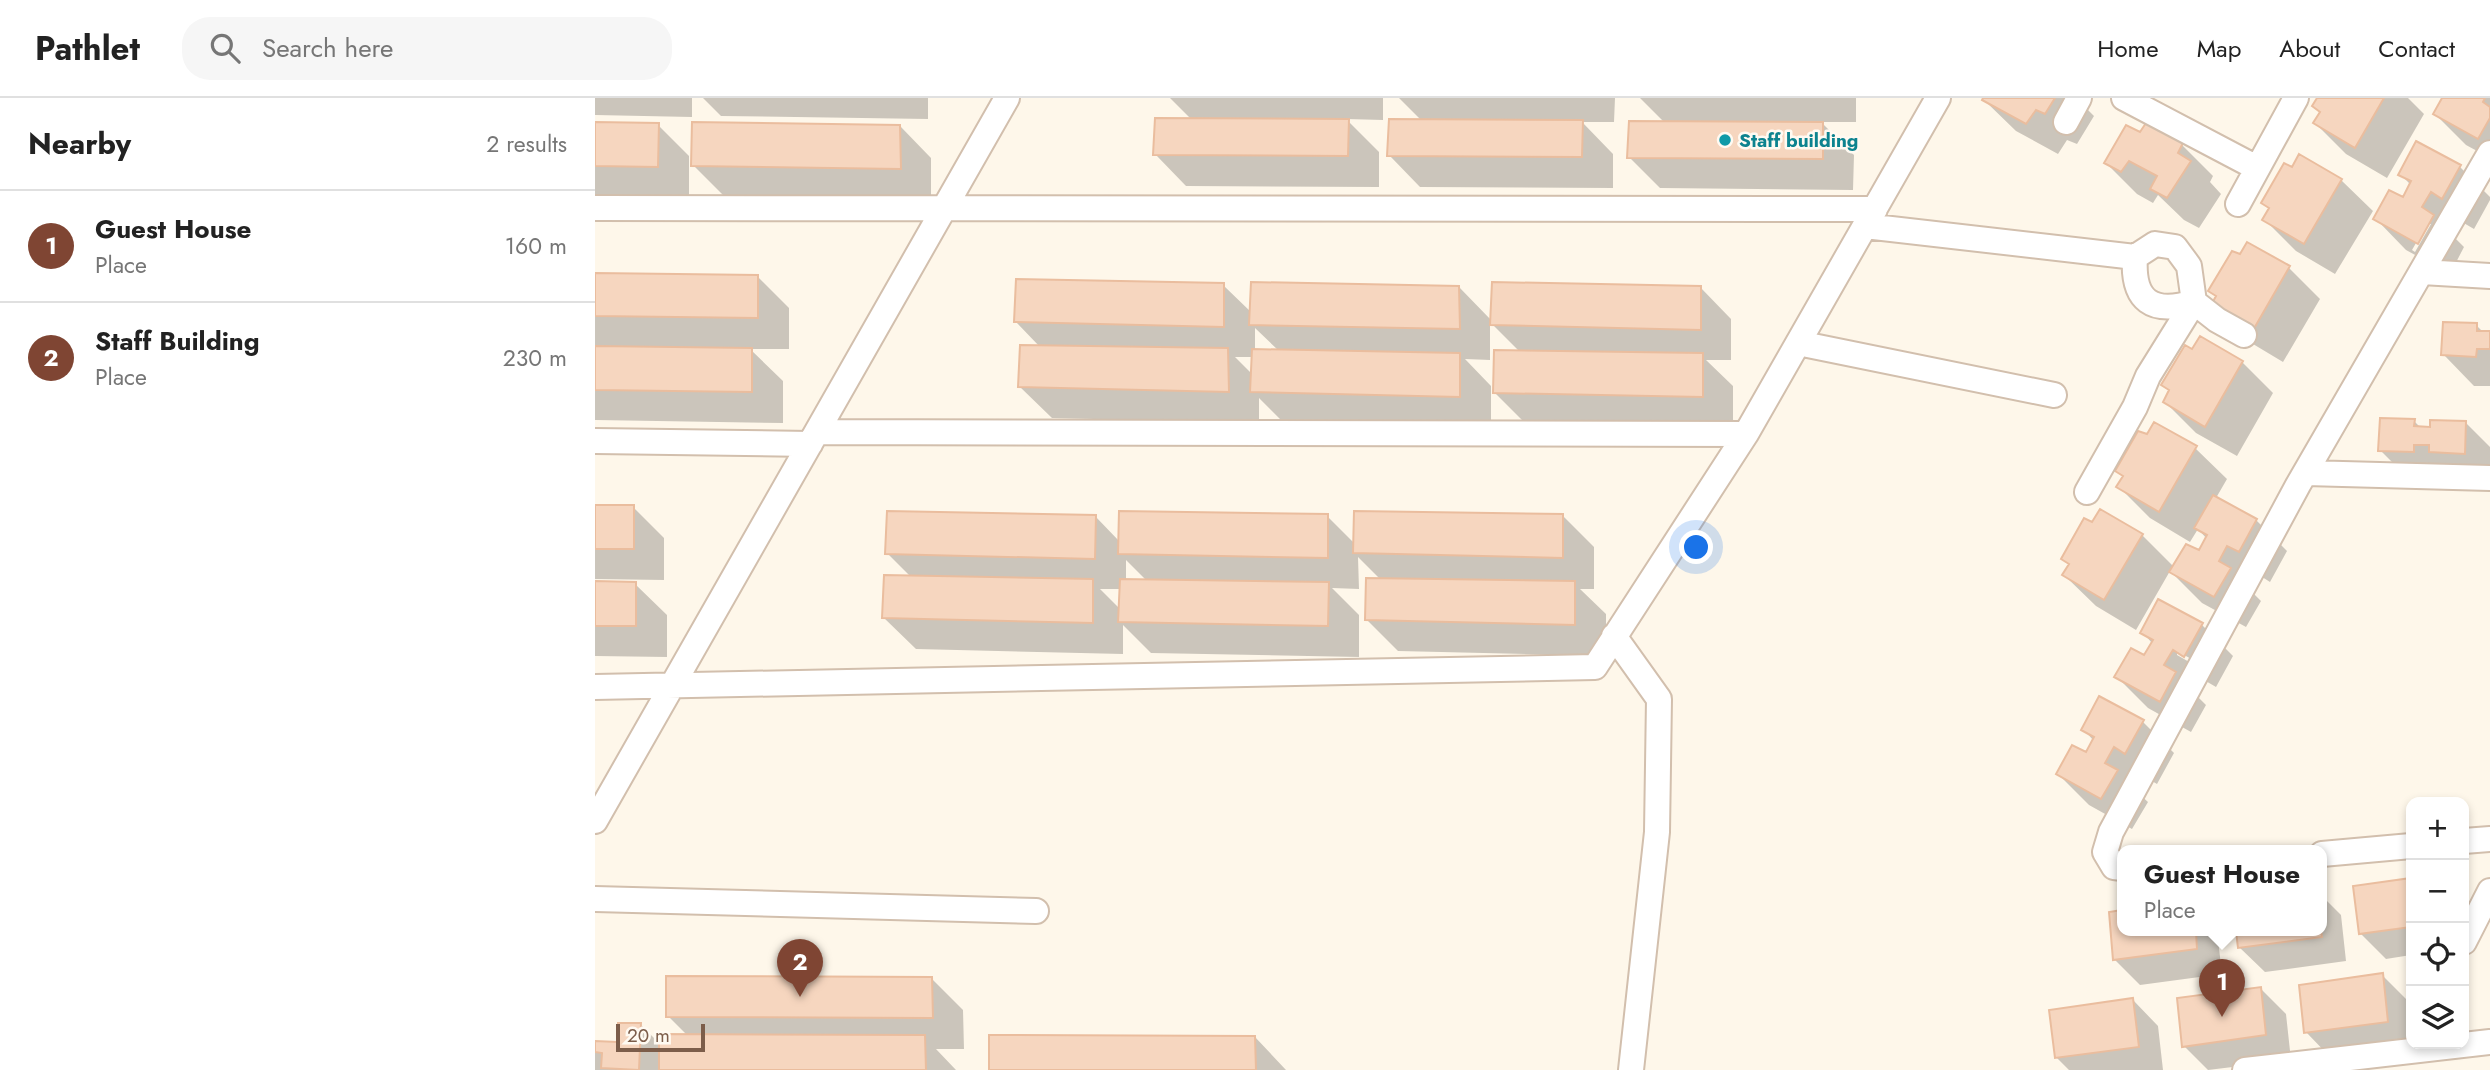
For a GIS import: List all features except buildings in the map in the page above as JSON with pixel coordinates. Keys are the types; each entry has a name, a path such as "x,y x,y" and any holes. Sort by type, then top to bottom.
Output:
{"street":[{"path":"595,821 1007,98"},
{"path":"595,687 1595,667 1746,434 1938,98"},
{"path":"2066,122 2079,98"},
{"path":"2124,98 2257,168"},
{"path":"2238,204 2296,98"},
{"path":"2117,868 2105,852 2111,831 2306,473 2490,153"},
{"path":"595,208 945,207 1870,218 2135,257 2155,244 2175,247 2189,265 2194,302 2148,376 2135,407 2087,492"},
{"path":"2135,257 2133,278 2140,295 2152,304 2174,308 2194,302"},
{"path":"2423,272 2490,276"},
{"path":"2194,302 2217,320 2244,335"},
{"path":"1798,343 2053,395"},
{"path":"595,441 1746,434"},
{"path":"2306,473 2490,478"},
{"path":"1614,636 1659,699 1657,832 1631,1070"},
{"path":"2469,841 2490,839"},
{"path":"2327,854 2406,846"},
{"path":"2469,932 2490,891"},
{"path":"595,899 1036,911"},
{"path":"2469,1043 2490,1042"},
{"path":"2245,1070 2406,1047"}],"place":[{"name":"Staff building","path":"1725,140"},
{"name":"Staff Building","path":"800,997"},
{"name":"Guest House","path":"2222,1017"}]}
